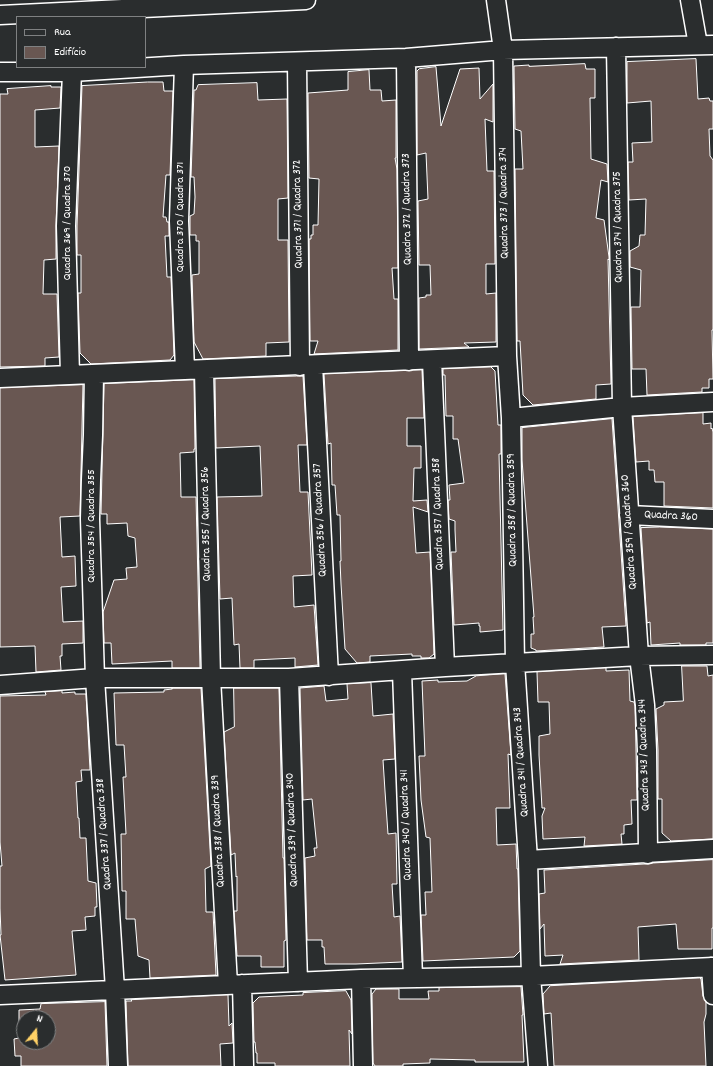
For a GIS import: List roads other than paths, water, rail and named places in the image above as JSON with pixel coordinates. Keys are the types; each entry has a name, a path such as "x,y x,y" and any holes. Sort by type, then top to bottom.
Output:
{"street":[{"path":"0,15 116,13 306,0"},
{"name":"Quadra 373 / Quadra 374","path":"496,0 503,50 507,356"},
{"path":"146,67 406,58 503,50 705,45 690,0"},
{"name":"Quadra 374 / Quadra 375","path":"616,47 622,407"},
{"name":"Quadra 372 / Quadra 373","path":"406,58 409,361"},
{"name":"Quadra 371 / Quadra 372","path":"297,62 307,365"},
{"name":"Quadra 370 / Quadra 371","path":"184,65 179,221 185,370"},
{"path":"0,72 72,72 123,68"},
{"name":"Quadra 369 / Quadra 370","path":"70,375 66,226 72,72"},
{"path":"0,378 507,356"},
{"name":"Quadra 358 / Quadra 359","path":"507,356 511,418 515,663"},
{"name":"Quadra 357 / Quadra 358","path":"432,360 446,667"},
{"name":"Quadra 356 / Quadra 357","path":"307,365 329,676"},
{"name":"Quadra 355 / Quadra 356","path":"204,370 211,678"},
{"name":"Quadra 354 / Quadra 355","path":"94,374 90,519 95,678"},
{"path":"511,418 622,407 713,402"},
{"name":"Quadra 359 / Quadra 360","path":"622,407 639,656"},
{"name":"Quadra 360","path":"629,515 713,519"},
{"path":"0,685 95,678 289,678 639,656 713,655"},
{"name":"Quadra 343 / Quadra 344","path":"639,656 645,705 648,854"},
{"name":"Quadra 341 / Quadra 343","path":"515,663 528,860 531,976 538,1066"},
{"name":"Quadra 340 / Quadra 341","path":"402,671 413,978"},
{"name":"Quadra 337 / Quadra 338","path":"95,678 115,990 118,1066"},
{"name":"Quadra 338 / Quadra 339","path":"211,678 235,984 244,1066"},
{"name":"Quadra 339 / Quadra 340","path":"289,678 298,982"},
{"path":"528,860 713,849"},
{"path":"0,995 361,979 531,976 712,967 713,995"},
{"path":"361,979 363,1066"}]}
